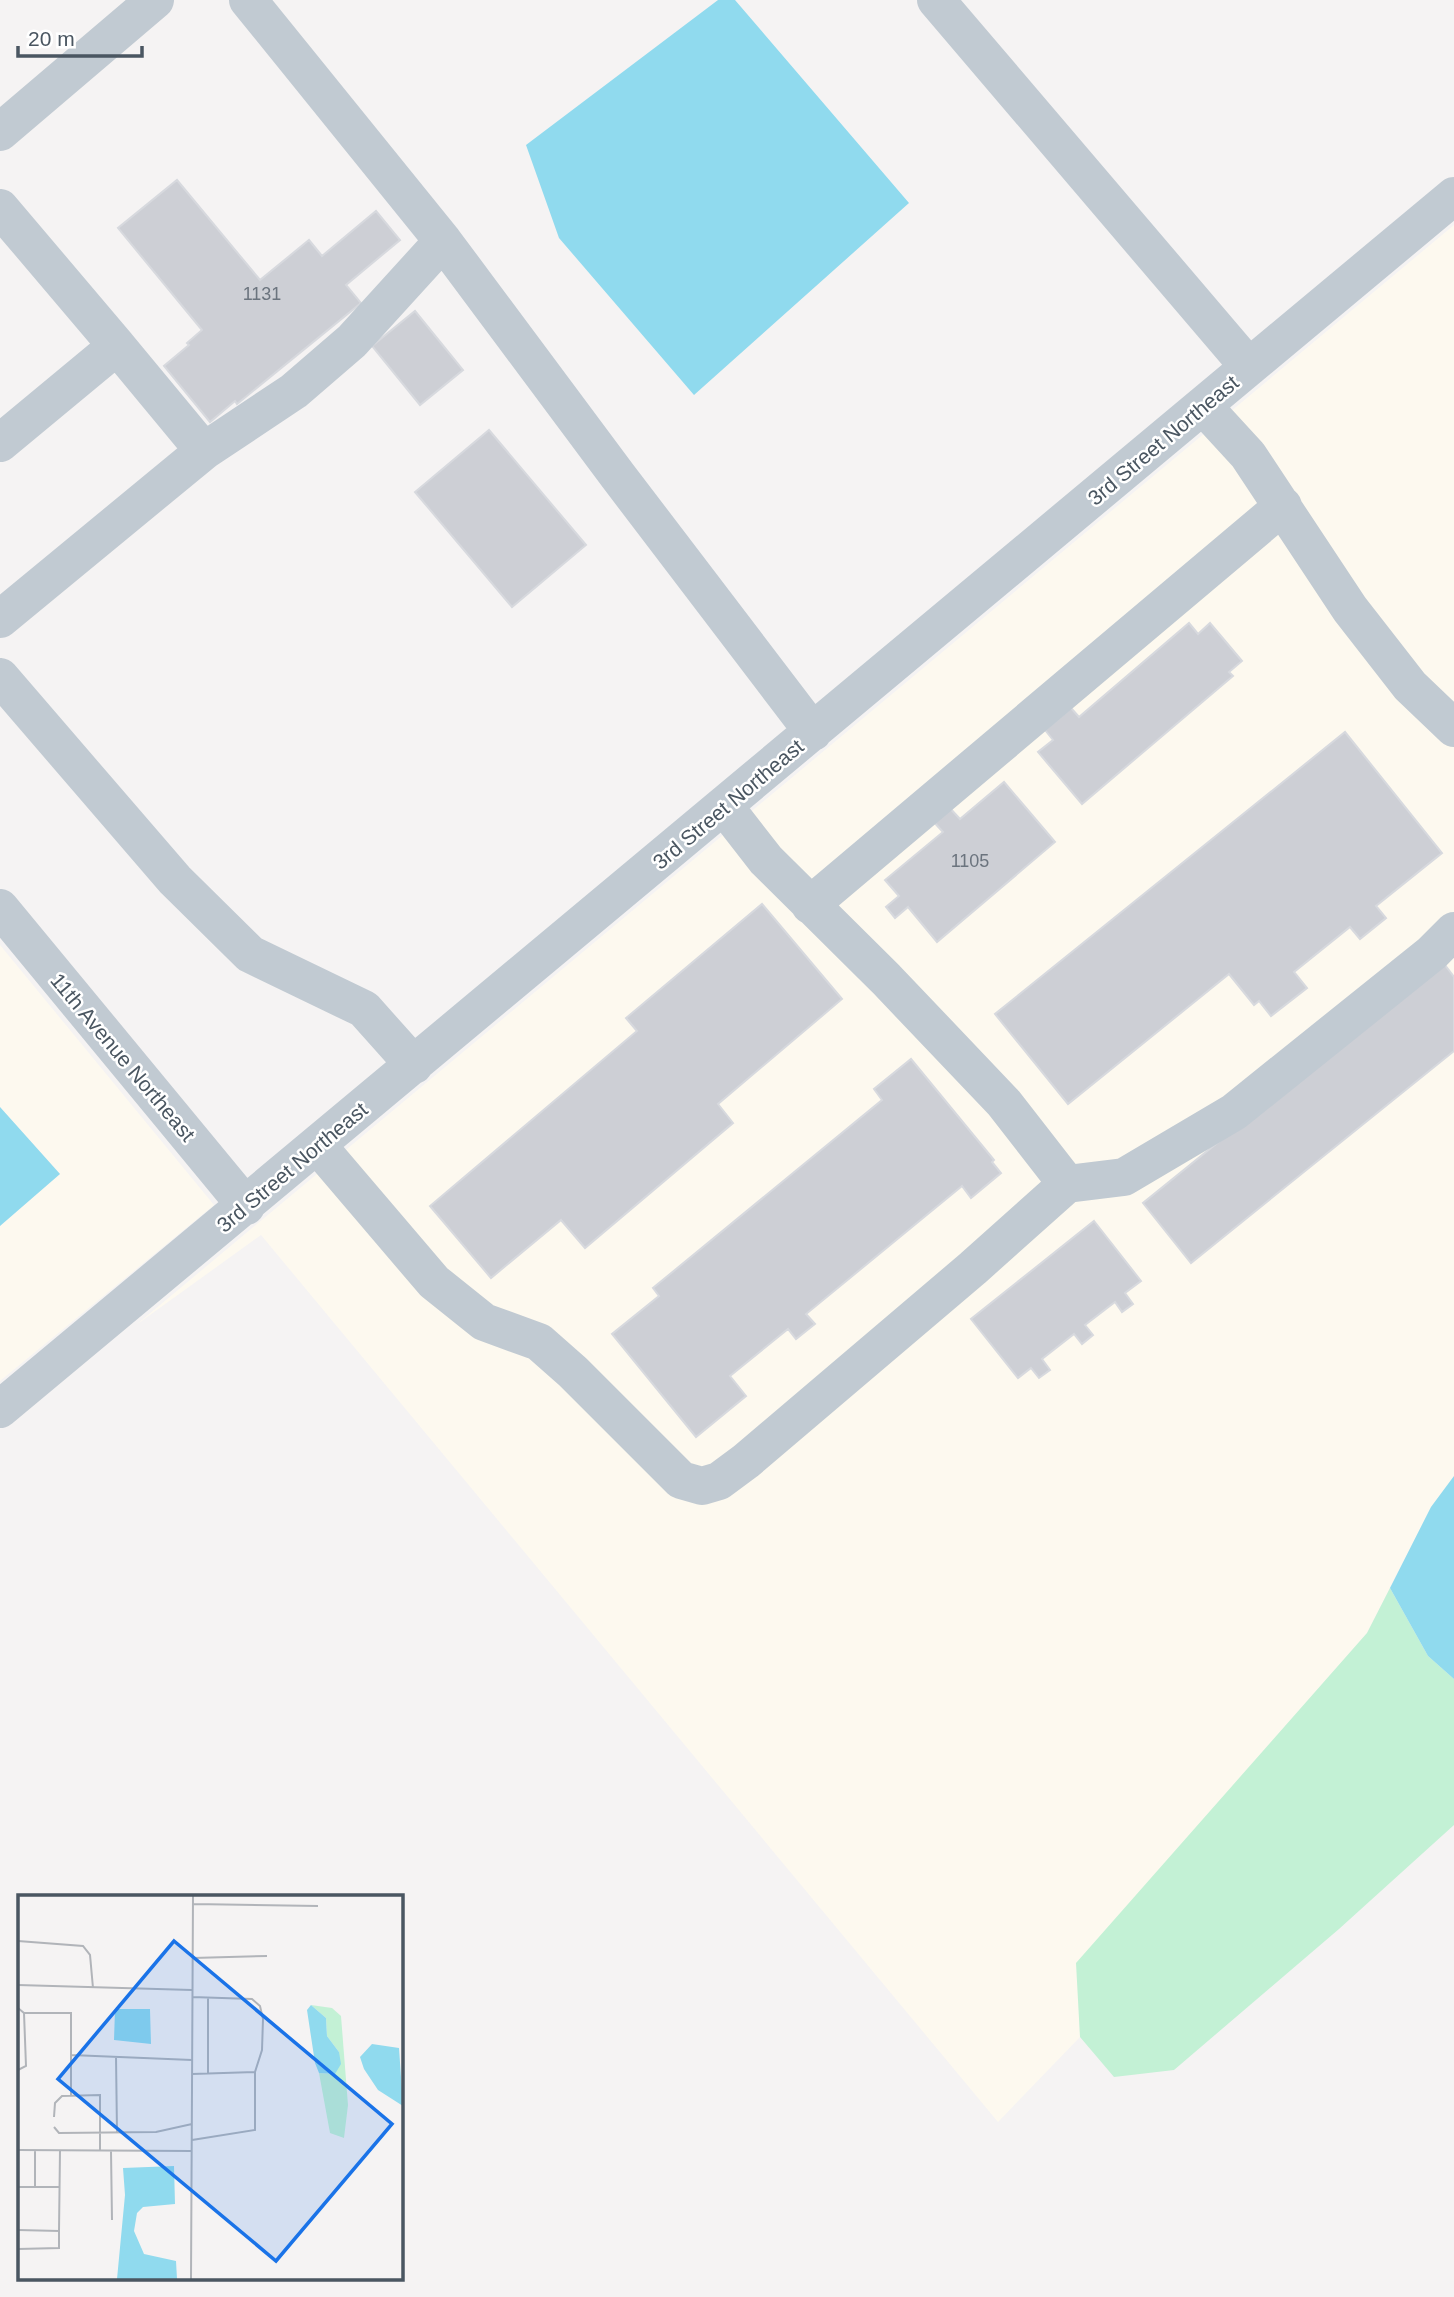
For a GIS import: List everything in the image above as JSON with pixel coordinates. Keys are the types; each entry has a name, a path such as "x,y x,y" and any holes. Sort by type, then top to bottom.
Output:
{"street":[{"path":"0,132 155,0"},
{"path":"248,0 443,241 813,732"},
{"path":"936,0 1249,367"},
{"name":"3rd Street Northeast","path":"0,1409 1249,367 1451,205"},
{"path":"0,208 204,451"},
{"path":"0,619 204,451 294,391 352,341 443,241"},
{"path":"0,443 117,346"},
{"path":"1203,406 1248,455 1350,609 1410,686 1454,728"},
{"path":"810,905 1283,506"},
{"path":"0,677 175,880 250,954 364,1009 414,1066"},
{"path":"724,806 766,860 886,979 1004,1103 1067,1184"},
{"name":"11th Avenue Northeast","path":"0,908 246,1206"},
{"path":"318,1146 433,1282 484,1322 539,1342 573,1372 681,1480 702,1486 719,1481 746,1461 974,1268 1067,1184 1124,1177 1234,1112 1432,953 1454,931"}],"shaded area":[{"path":"1454,225 1454,1476 1431,1507 1367,1633 1077,1963 1080,2037 998,2122 261,1235 136,1325"},
{"path":"0,945 214,1205 0,1381 0,1226 60,1174 0,1107"}],"green space":[{"path":"1390,1588 1428,1656 1454,1679 1454,1825 1339,1929 1174,2070 1114,2077 1080,2037 1076,1963 1367,1633"}],"water":[{"path":"718,0 735,0 909,203 694,395 559,238 526,145"},
{"path":"0,1107 60,1174 0,1226"},
{"path":"1454,1476 1454,1679 1428,1656 1390,1588 1431,1507"}],"building":[{"path":"177,180 260,280 309,240 322,256 376,211 400,240 346,285 361,303 237,404 235,401 210,422 164,366 202,330 118,228"},
{"path":"415,311 463,370 420,405 372,346"},
{"path":"489,430 586,545 512,607 415,492"},
{"path":"1189,623 1198,634 1210,623 1242,661 1229,672 1233,676 1082,804 1038,752 1053,740 1045,730 1071,708 1079,717"},
{"path":"1345,732 1442,853 1376,906 1386,918 1360,939 1350,927 1294,972 1307,988 1271,1016 1259,1001 1254,1005 1229,974 1068,1104 995,1014"},
{"path":"1004,782 1055,842 937,942 908,907 895,918 886,907 899,896 885,880 943,832 931,819 947,805 960,819"},
{"path":"762,904 842,999 718,1104 733,1123 585,1248 561,1220 491,1278 430,1206 637,1031 626,1018"},
{"path":"1442,961 1454,977 1454,1051 1191,1263 1143,1203"},
{"path":"911,1059 994,1160 992,1162 1001,1173 971,1198 962,1186 806,1314 815,1324 796,1339 788,1329 730,1376 746,1396 696,1437 612,1334 659,1296 653,1288 882,1100 874,1089"},
{"path":"1094,1221 1141,1281 1125,1293 1133,1304 1122,1312 1115,1302 1085,1325 1093,1335 1082,1344 1074,1334 1042,1359 1050,1370 1039,1378 1031,1368 1018,1378 971,1319"}]}
